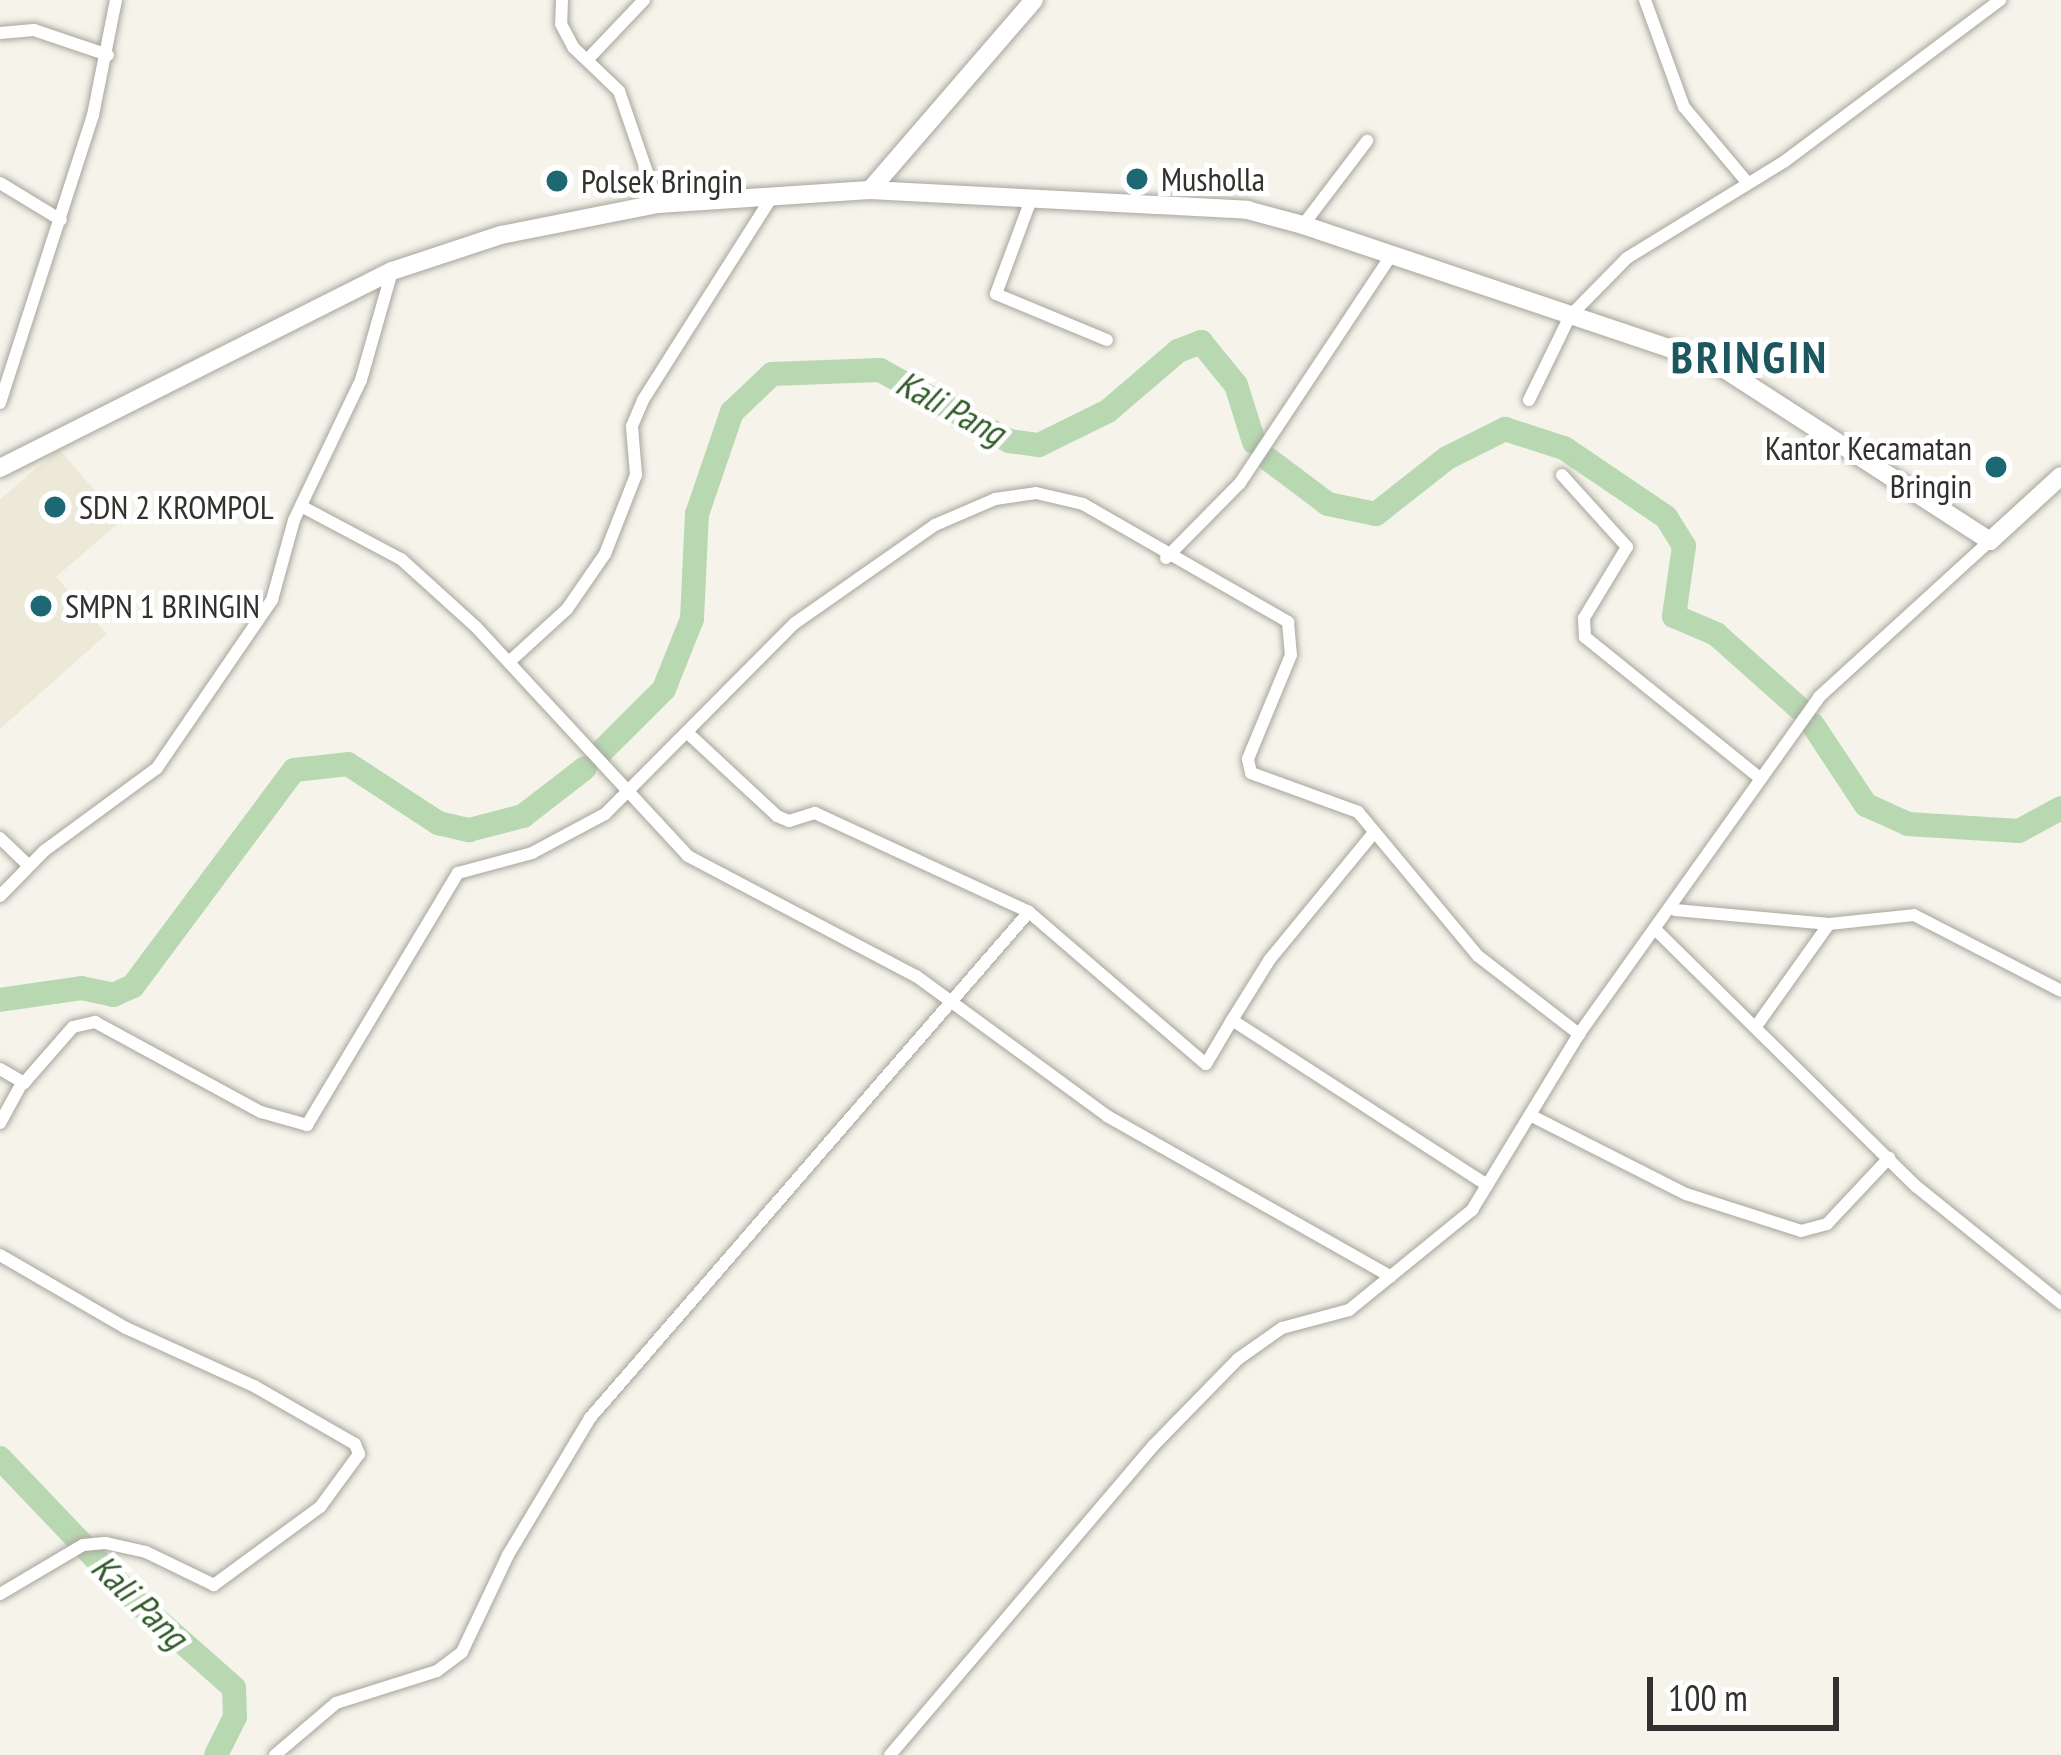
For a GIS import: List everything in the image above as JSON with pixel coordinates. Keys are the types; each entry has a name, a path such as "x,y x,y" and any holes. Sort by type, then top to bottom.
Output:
{"street":[{"path":"0,403 61,220 108,55 116,0"},
{"path":"562,0 561,24 587,60 619,91 658,204"},
{"path":"587,60 644,0"},
{"path":"869,190 1034,0"},
{"path":"1645,0 1684,107 1747,182"},
{"path":"1529,400 1570,316 1656,235 1747,182 1891,86 2000,0"},
{"path":"0,33 34,30 108,55"},
{"path":"1303,225 1366,141"},
{"path":"0,183 61,220"},
{"path":"0,468 392,272 573,215 658,204 869,190 1247,210 1303,225 1718,365 1990,541"},
{"path":"1032,196 996,294 1107,340"},
{"path":"509,662 567,609 605,554 636,475 632,426 643,400 770,200"},
{"path":"1166,558 1240,483 1390,257"},
{"path":"0,896 28,866 157,768 281,585 289,534 361,380 392,272"},
{"path":"1562,475 1627,547 1584,619 1585,637 1762,779"},
{"path":"890,1755 1196,1399 1260,1342 1349,1310 1472,1210 1534,1117 1579,1034 1675,910 1762,779 1844,671 2061,476"},
{"path":"0,1123 22,1083 73,1027 95,1022 261,1112 308,1125 458,873 532,853 628,798 795,623 935,525 995,499 1060,495 1294,631 1248,759 1251,773 1346,804 1505,983 1579,1034"},
{"path":"303,507 401,559 509,662 628,798 724,879 955,1000 1108,1116 1391,1277"},
{"path":"691,736 777,816 789,821 815,813 1029,912 1206,1064 1270,959 1372,836"},
{"path":"0,838 28,866"},
{"path":"1675,910 1828,924 1857,915 1914,915 2061,991"},
{"path":"275,1755 336,1703 437,1671 462,1652 508,1555 590,1418 1029,912"},
{"path":"1756,1025 1828,924"},
{"path":"1658,932 1888,1158 2061,1303"},
{"path":"1232,1020 1487,1185"},
{"path":"0,1070 22,1083"},
{"path":"1534,1117 1686,1194 1802,1231 1827,1224 1888,1158"},
{"path":"0,1255 110,1320 254,1386 355,1444 358,1454 320,1507 214,1585 146,1552 105,1543 83,1545 0,1594"}],"shaded area":[{"path":"59,449 121,521 56,577 107,634 0,729 0,499"}],"waterway":[{"name":"Kali Pang","path":"600,753 664,689 692,619 697,514 732,412 772,374 880,370 1009,441 1039,445 1108,411 1178,351 1201,342 1236,385 1254,442"},
{"name":"Kali Pang","path":"1268,459 1328,504 1376,514 1447,458 1505,429 1564,448 1666,517 1684,546 1674,616 1716,634 1798,707"},
{"name":"Kali Pang","path":"1813,725 1866,805 1908,824 2019,831 2061,808"},
{"name":"Kali Pang","path":"0,1000 81,988 113,995 133,986 294,770 348,764 438,823 469,830 523,816 585,768"},
{"name":"Kali Pang","path":"0,1458 138,1603 234,1688 235,1717 216,1755"}],"place":[{"name":"Musholla","path":"1137,179"},
{"name":"Polsek Bringin","path":"557,181"},
{"name":"Kantor Kecamatan Bringin","path":"1996,467"},
{"name":"SDN 2 KROMPOL","path":"55,507"},
{"name":"SMPN 1 BRINGIN","path":"41,606"}],"district":[{"name":"BRINGIN","path":"1750,357"}]}
